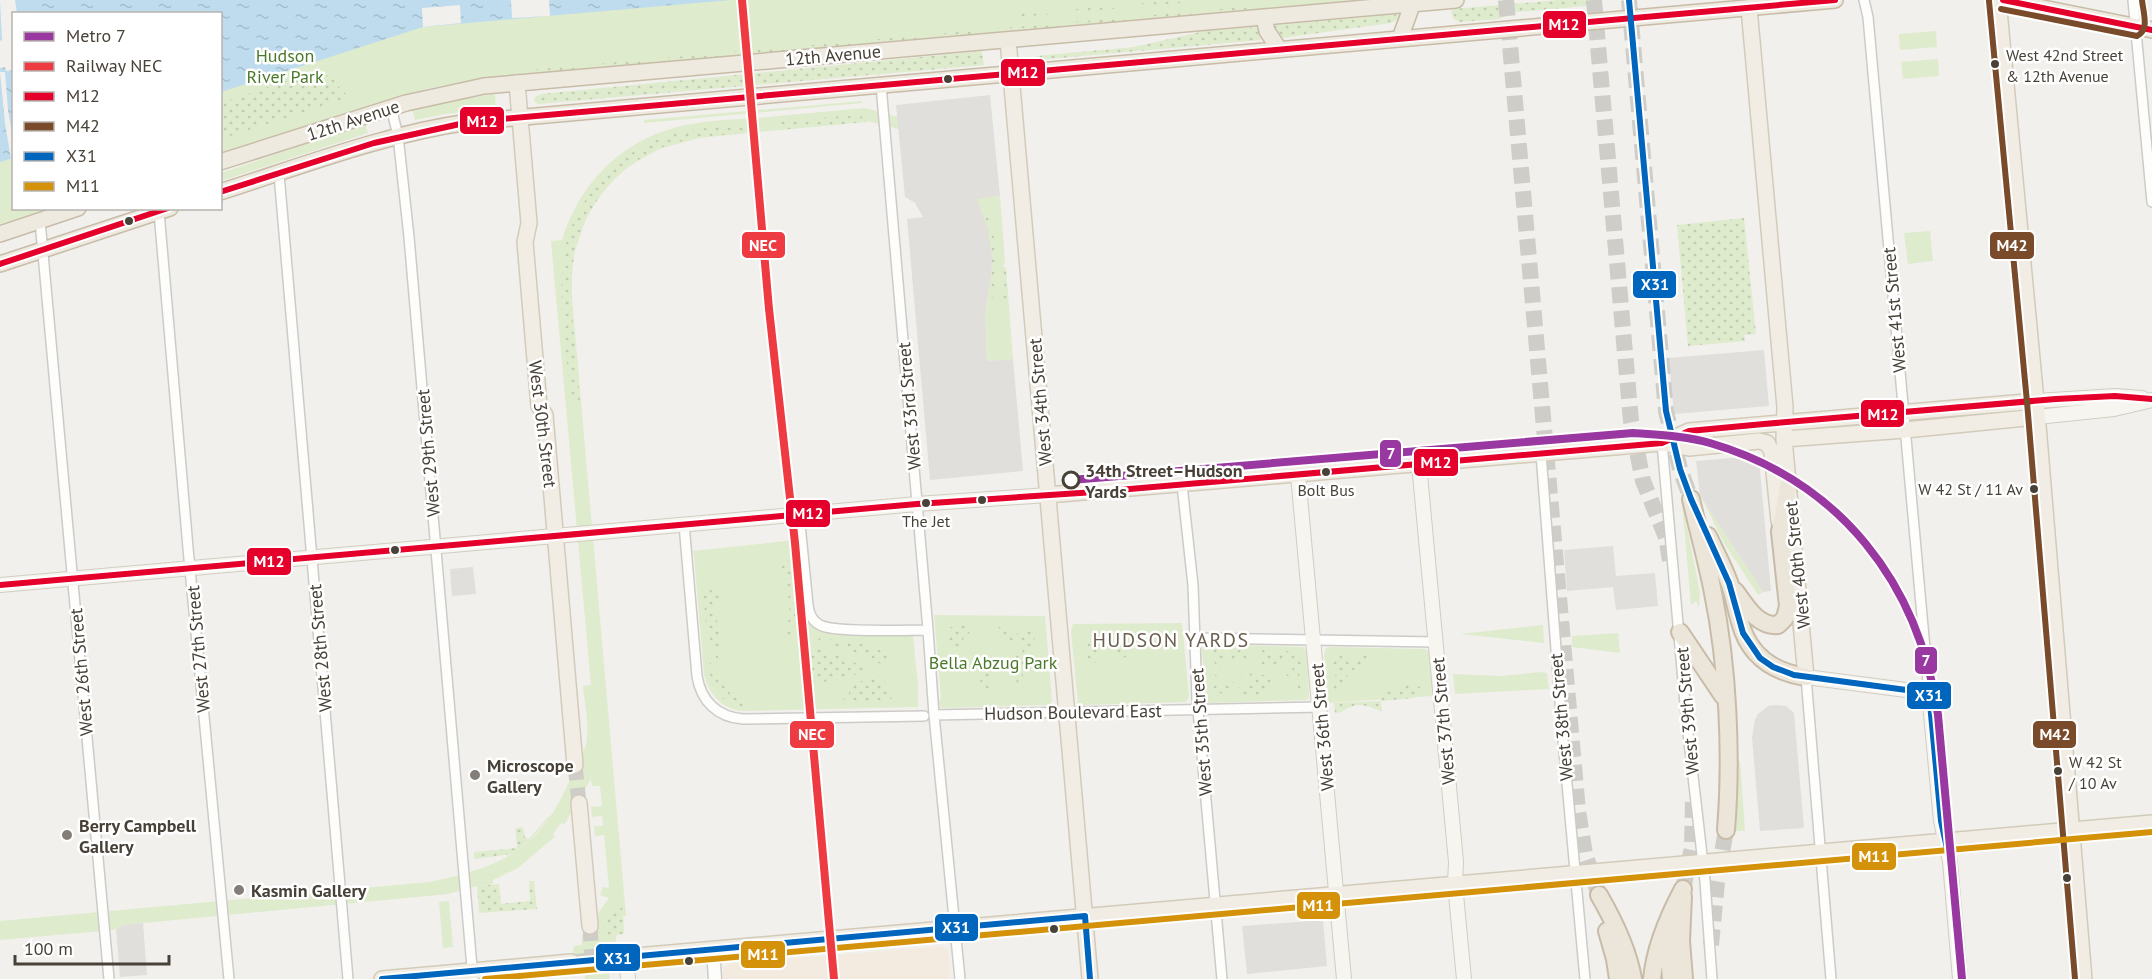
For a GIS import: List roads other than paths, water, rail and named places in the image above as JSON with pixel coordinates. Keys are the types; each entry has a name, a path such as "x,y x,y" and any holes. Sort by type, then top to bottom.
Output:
{"highway":[{"name":"12th Avenue","path":"222,161 391,107 452,92 517,83 1456,0"},
{"name":"12th Avenue","path":"222,191 398,135 442,125 1835,0"},
{"path":"2003,0 2152,30"},
{"path":"1400,38 1411,4"},
{"path":"1264,17 1266,31 1280,49"},
{"path":"0,234 72,210"},
{"path":"0,264 164,210"},
{"path":"1729,583 1761,621 1774,625 1781,622 1788,606 1780,532 1789,481"},
{"path":"1726,830 1729,770 1719,628 1714,593 1691,499 1729,583 1740,625 1753,650 1773,667 1788,674 1806,677"},
{"path":"1680,632 1726,703"},
{"path":"1652,979 1656,952 1670,913 1683,889"},
{"path":"1671,979 1670,946 1683,889"},
{"path":"1683,889 1681,941 1684,979"},
{"path":"1617,979 1615,959 1599,896 1611,915 1633,979"}],"main road":[{"path":"1998,0 2036,401 2084,979"},
{"name":"West 40th Street","path":"1749,8 1806,677"},
{"name":"West 34th Street","path":"1008,40 1090,979"},
{"name":"West 30th Street","path":"517,83 529,223 525,242 539,406 545,414 575,765"},
{"path":"0,585 799,514 1182,485 1541,454 1662,442 1689,431 1785,422 2115,396 2152,399"},
{"path":"1784,439 1905,430 2114,409 2152,399"},
{"name":"West 40th Street","path":"1662,442 1689,448 1759,441 1769,445 1772,452 1780,532"},
{"name":"West 37th Street","path":"1419,464 1456,862 1455,884 1464,979"},
{"name":"West 36th Street","path":"1298,475 1344,979"},
{"path":"1806,677 1929,693"},
{"name":"West 41st Street","path":"1929,693 1941,821 1950,862 1960,979"},
{"path":"579,803 590,926"},
{"path":"628,979 619,957 2152,824"},
{"path":"382,979 473,975 571,962"}],"street":[{"name":"West 41st Street","path":"1864,0 1868,17 1929,693"},
{"path":"2133,0 2152,202"},
{"name":"West 33rd Street","path":"881,85 934,716 960,979"},
{"name":"West 29th Street","path":"391,107 398,135 473,975"},
{"name":"West 28th Street","path":"279,174 348,979"},
{"name":"West 27th Street","path":"164,210 190,569 229,979"},
{"name":"West 26th Street","path":"40,221 109,979"},
{"name":"West 39th Street","path":"1662,442 1712,979"},
{"name":"West 38th Street","path":"1541,454 1554,638 1585,979"},
{"name":"West 35th Street","path":"1182,485 1193,585 1198,709 1222,979"},
{"path":"799,514 808,605 812,619 831,628 928,630"},
{"path":"684,524 697,676 702,694 712,707 727,716 742,719 924,716"},
{"path":"1194,638 1436,642"},
{"name":"West 40th Street","path":"1806,677 1831,979"},
{"name":"Hudson Boulevard East","path":"934,716 1320,707"},
{"path":"713,949 716,979"}],"water":[{"path":"0,0 731,0 423,27 222,92 222,12 12,12 12,158 0,162"}],"tunnel":[{"path":"1506,0 1578,811 1585,854 1599,895"},
{"path":"1594,0 1631,421 1643,481 1666,537 1670,561"},
{"path":"1629,0 1666,411 1680,469 1691,499"},
{"path":"575,765 579,803"},
{"path":"1683,889 1692,848 1693,799"},
{"path":"1711,945 1717,882 1726,830"},
{"path":"590,926 592,960"},
{"path":"571,962 613,958"},
{"path":"592,960 594,979"}],"metro line":[{"name":"7","path":"1071,480 1633,433 1682,437 1710,443 1756,460 1798,483 1834,511 1866,544 1892,581 1913,622 1928,667 1938,715 1962,979"}],"rail line":[{"name":"NEC","path":"742,0 769,309 795,543 834,979"}],"place":[{"name":"West 42nd Street & 12th Avenue","path":"1995,64"},
{"name":"Bolt Bus","path":"1326,472"},
{"name":"34th Street–Hudson Yards","path":"1071,480"},
{"name":"W 42 St / 11 Av","path":"2034,489"},
{"name":"The Jet","path":"926,503"},
{"name":"W 42 St / 10 Av","path":"2058,771"},
{"name":"Microscope Gallery","path":"475,775"},
{"name":"Berry Campbell Gallery","path":"67,835"},
{"name":"Kasmin Gallery","path":"239,890"}],"district":[{"name":"HUDSON YARDS","path":"1171,640"}],"park label":[{"name":"Hudson River Park","path":"285,65"},
{"name":"Bella Abzug Park","path":"993,662"}]}
